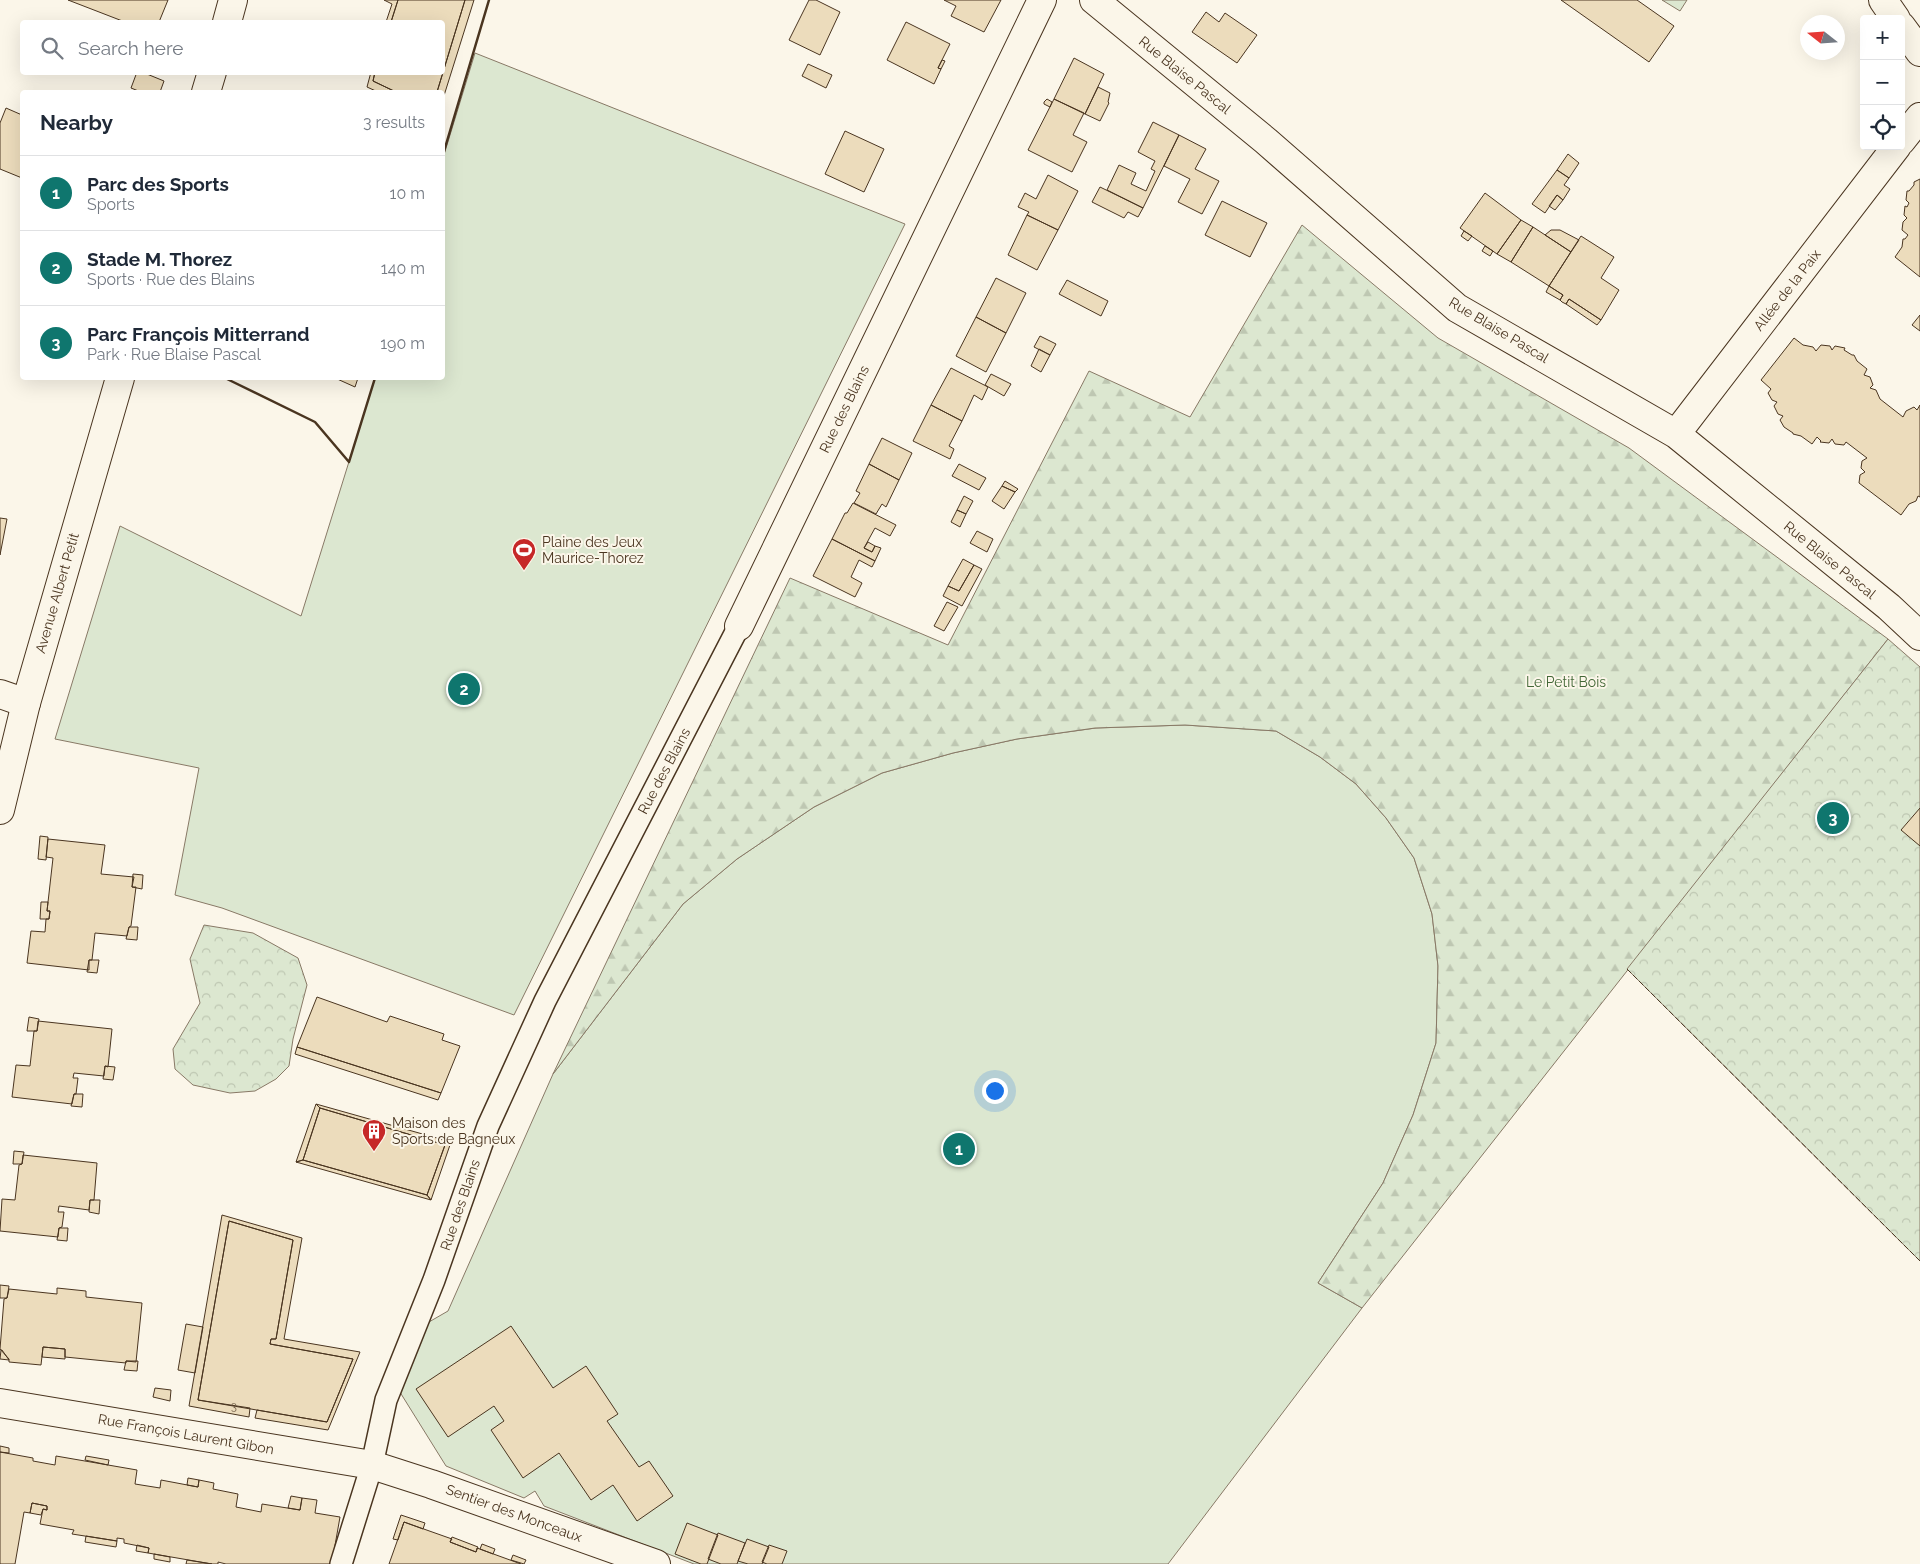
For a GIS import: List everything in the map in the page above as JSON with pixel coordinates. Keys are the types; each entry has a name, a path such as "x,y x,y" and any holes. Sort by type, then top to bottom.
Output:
{"street":[{"path":"228,20 233,0"},
{"name":"Rue des Blains","path":"341,1564 372,1466 386,1400 434,1280 488,1126 545,1001 740,626 1042,0"},
{"name":"Rue Blaise Pascal","path":"1094,0 1266,141 1457,308 1676,434 1889,607 1920,636"},
{"path":"1882,0 1893,15"},
{"path":"1905,31 1920,52"},
{"path":"207,90 211,75"},
{"path":"1905,136 1920,117"},
{"name":"Allée de la Paix","path":"1676,434 1894,150"},
{"name":"Avenue Albert Petit","path":"0,810 26,704 119,380"},
{"path":"0,694 26,704"},
{"name":"Rue François Laurent Gibon","path":"0,1403 372,1466"},
{"name":"Sentier des Monceaux","path":"372,1466 431,1484 656,1564"}],"green space":[{"path":"1662,0 1687,0 1680,11"},
{"name":"Plaine des Jeux Maurice-Thorez","path":"475,53 905,224 514,1015 222,908 175,895 199,768 55,739 120,526 301,616 374,380 445,380 445,151"},
{"name":"Le Petit Bois","path":"1302,225 1438,338 1629,448 1888,639 1362,1308 1318,1283 1383,1183 1413,1115 1436,1043 1438,966 1432,914 1414,858 1386,818 1356,784 1320,757 1276,731 1185,725 1095,728 1017,739 953,753 882,773 814,807 737,859 683,904 553,1074 790,578 948,645 1089,371 1190,417"},
{"path":"1888,639 1920,667 1920,1261 1627,969"},
{"path":"1185,725 1276,731 1320,757 1356,784 1386,818 1414,858 1432,914 1438,966 1436,1043 1413,1115 1383,1183 1318,1283 1362,1308 1168,1564 694,1564 544,1506 535,1491 524,1498 446,1466 398,1389 422,1326 448,1311 553,1074 683,904 737,859 814,807 882,773 953,753 1017,739 1096,728"},
{"path":"204,925 253,933 298,958 307,985 293,1039 289,1066 276,1079 255,1091 230,1093 193,1085 175,1069 173,1049 200,1003 190,959"}],"building":[{"path":"68,0 168,0 160,20 120,20"},
{"path":"384,0 398,0 392,20 387,20 392,4"},
{"path":"398,0 465,0 445,66 445,20 392,20"},
{"path":"465,0 474,0 445,92 445,90 438,90 442,75 445,75 445,66"},
{"path":"809,0 816,0 840,12 820,55 789,40"},
{"path":"944,0 1001,0 984,32 951,16 956,6"},
{"path":"1561,0 1637,0 1674,26 1649,62"},
{"path":"1206,12 1219,22 1225,13 1257,35 1237,63 1192,32"},
{"path":"906,22 950,44 938,68 941,69 934,84 887,60"},
{"path":"1074,58 1104,74 1085,114 1054,99"},
{"path":"942,60 945,61 941,69 938,68"},
{"path":"808,64 832,75 826,88 802,76"},
{"path":"136,75 149,75 164,81 161,90 136,90 131,88"},
{"path":"370,75 374,75 373,81 392,90 374,90 367,87"},
{"path":"374,75 442,75 438,90 392,90 373,81"},
{"path":"1098,87 1110,93 1109,103 1100,121 1085,114"},
{"path":"1047,99 1052,102 1050,107 1044,104"},
{"path":"1054,99 1084,113 1073,135 1087,142 1072,172 1028,150"},
{"path":"6,108 20,114 20,177 0,169 0,123"},
{"path":"1153,122 1179,135 1143,208 1107,190 1119,165 1136,173 1131,184 1146,191 1155,171 1151,169 1155,161 1138,152"},
{"path":"845,131 884,149 864,192 825,174"},
{"path":"1179,135 1206,149 1195,169 1219,181 1202,214 1178,202 1190,179 1164,166"},
{"path":"1568,154 1579,163 1569,178 1557,170"},
{"path":"1557,170 1569,178 1564,185 1570,189 1563,200 1557,195 1545,213 1532,204"},
{"path":"1048,175 1078,191 1058,230 1027,215 1029,212 1018,207 1025,193 1036,199"},
{"path":"1920,179 1920,277 1895,257 1902,247 1903,239 1908,235 1902,230 1903,222 1907,218 1904,215 1905,206 1907,207 1909,203 1906,200 1907,191 1914,185 1914,182"},
{"path":"1100,187 1143,208 1138,217 1128,212 1124,218 1092,202"},
{"path":"1485,193 1521,220 1497,254 1460,228"},
{"path":"1557,195 1563,200 1555,210 1549,206"},
{"path":"1222,201 1267,223 1250,257 1205,235"},
{"path":"1027,215 1058,230 1037,270 1008,255"},
{"path":"1521,220 1533,227 1511,262 1497,254"},
{"path":"1533,227 1571,252 1549,286 1511,262"},
{"path":"1551,230 1560,230 1579,240 1571,252 1545,235"},
{"path":"1464,231 1472,236 1468,241 1461,236"},
{"path":"1581,236 1614,257 1601,278 1619,290 1601,320 1569,299 1566,304 1562,302 1560,300 1563,295 1549,286"},
{"path":"1485,246 1493,251 1490,256 1482,251"},
{"path":"996,278 1026,293 1006,333 976,317"},
{"path":"1067,280 1108,301 1101,316 1059,294"},
{"path":"1549,286 1563,295 1560,300 1546,292"},
{"path":"1569,299 1601,320 1597,325 1566,304"},
{"path":"1920,315 1920,331 1912,325"},
{"path":"976,317 1006,333 986,372 956,356"},
{"path":"1040,336 1056,344 1050,355 1034,347"},
{"path":"1794,338 1803,345 1813,347 1816,351 1821,345 1830,346 1832,350 1835,346 1845,348 1844,350 1854,355 1857,361 1867,369 1864,375 1870,377 1873,385 1870,388 1876,390 1880,399 1903,417 1906,411 1914,407 1917,410 1920,405 1920,497 1918,496 1916,501 1909,504 1901,515 1859,483 1860,475 1865,472 1861,468 1862,461 1867,458 1846,442 1844,445 1835,444 1832,439 1829,443 1820,442 1817,437 1812,444 1784,427 1780,420 1783,416 1778,414 1774,406 1777,402 1772,400 1768,393 1771,389 1761,380"},
{"path":"1039,349 1050,355 1041,372 1031,366"},
{"path":"951,368 988,387 982,400 974,395 962,421 931,405"},
{"path":"991,374 1011,384 1004,396 985,385"},
{"path":"339,380 357,380 355,387"},
{"path":"931,405 962,421 949,446 954,449 950,459 913,441"},
{"path":"882,438 912,453 899,480 869,464"},
{"path":"869,464 899,480 886,507 882,504 876,514 854,503 860,493 856,491"},
{"path":"959,464 986,478 979,490 952,476"},
{"path":"1005,481 1018,489 1015,492 1002,486"},
{"path":"1002,486 1015,492 1004,509 992,501"},
{"path":"964,496 973,501 966,514 957,510"},
{"path":"853,503 896,525 890,536 875,528 864,548 872,552 875,546 881,548 875,561 832,539 845,513 847,513"},
{"path":"957,510 966,514 960,527 951,522"},
{"path":"0,518 7,519 0,555"},
{"path":"977,531 993,539 987,552 970,543"},
{"path":"832,539 875,561 872,567 859,560 851,577 862,583 855,597 813,576"},
{"path":"868,542 875,546 872,552 864,548"},
{"path":"963,559 974,565 959,591 948,586"},
{"path":"974,565 982,569 962,606 943,596 948,586 959,591"},
{"path":"947,602 958,607 944,631 934,626"},
{"path":"1920,808 1920,846 1901,830"},
{"path":"40,836 48,837 46,860 38,859"},
{"path":"48,839 105,845 101,874 134,877 132,887 136,887 131,926 127,936 95,933 92,960 89,960 89,970 27,963 31,931 45,932 46,919 49,919 50,911 47,911 53,858 46,857"},
{"path":"133,874 143,875 142,889 132,887"},
{"path":"41,902 48,902 47,911 50,911 49,919 40,919"},
{"path":"129,927 138,927 137,940 126,939"},
{"path":"89,960 99,960 97,973 87,972"},
{"path":"317,997 387,1022 390,1016 444,1034 442,1040 460,1046 441,1093 297,1047"},
{"path":"29,1017 39,1019 37,1031 27,1031"},
{"path":"38,1021 112,1029 108,1067 105,1066 104,1076 74,1073 73,1078 78,1078 76,1094 74,1094 72,1104 12,1097 16,1065 30,1066 34,1031 37,1031"},
{"path":"297,1047 441,1093 438,1100 295,1054"},
{"path":"105,1066 115,1067 113,1080 103,1079"},
{"path":"74,1094 83,1094 82,1107 71,1106"},
{"path":"316,1104 451,1142 445,1145 320,1108"},
{"path":"316,1104 320,1108 303,1160 296,1162"},
{"name":"Maison des Sports de Bagneux","path":"320,1108 445,1145 427,1195 303,1160"},
{"path":"451,1142 431,1200 427,1195 445,1145"},
{"path":"14,1151 24,1152 22,1164 13,1164"},
{"path":"23,1155 97,1163 94,1200 90,1200 89,1210 59,1206 58,1212 64,1212 62,1227 59,1228 58,1237 0,1231 2,1199 15,1200 19,1165 22,1164"},
{"path":"303,1160 427,1195 431,1200 296,1162"},
{"path":"90,1200 100,1200 99,1214 89,1212"},
{"path":"222,1215 302,1238 284,1339 360,1352 328,1430 255,1418 257,1410 327,1422 353,1359 270,1344 271,1339 276,1339 293,1240 229,1221 198,1400 250,1408 249,1417 189,1406"},
{"path":"229,1221 293,1240 276,1339 271,1339 270,1344 353,1359 327,1422 198,1400"},
{"path":"59,1228 68,1228 67,1241 57,1240"},
{"path":"0,1285 9,1286 7,1298 0,1298"},
{"path":"57,1288 86,1291 86,1297 142,1303 136,1362 126,1361 126,1363 65,1357 65,1349 43,1347 41,1365 9,1362 9,1359 0,1349 4,1299 7,1298 9,1289 57,1294"},
{"path":"186,1324 203,1327 195,1373 178,1370"},
{"path":"511,1326 553,1388 586,1366 618,1414 607,1421 639,1467 649,1461 673,1496 637,1521 613,1485 591,1500 559,1453 523,1478 491,1430 504,1421 494,1406 448,1437 416,1389"},
{"path":"43,1347 65,1349 65,1359 42,1357"},
{"path":"2,1350 9,1360 0,1359"},
{"path":"126,1361 138,1361 137,1371 124,1370"},
{"path":"155,1388 171,1390 170,1401 153,1397"},
{"path":"0,1446 9,1448 9,1453 0,1452"},
{"path":"0,1452 33,1458 33,1461 55,1465 56,1456 137,1470 135,1484 160,1488 161,1480 198,1487 199,1480 214,1483 213,1489 238,1494 236,1507 261,1512 262,1504 300,1510 302,1498 317,1500 315,1513 340,1517 334,1551 338,1552 334,1564 226,1564 218,1562 218,1564 212,1564 148,1553 149,1548 124,1543 124,1539 117,1538 117,1541 72,1534 74,1530 40,1524 43,1509 47,1510 47,1506 32,1503 30,1513 24,1512 15,1564 0,1564"},
{"path":"86,1456 109,1460 108,1465 85,1460"},
{"path":"188,1478 199,1480 198,1487 187,1485"},
{"path":"291,1496 302,1498 300,1510 288,1508"},
{"path":"32,1503 47,1506 47,1510 43,1509 41,1515 30,1513"},
{"path":"401,1515 425,1523 423,1529 404,1522 398,1540 393,1539"},
{"path":"404,1522 452,1539 450,1542 476,1552 477,1548 521,1564 389,1564"},
{"path":"687,1523 718,1535 707,1564 701,1564 675,1554"},
{"path":"718,1533 745,1543 737,1564 721,1564 708,1559"},
{"path":"86,1536 117,1541 116,1547 85,1542"},
{"path":"452,1537 478,1547 476,1552 450,1542"},
{"path":"747,1539 769,1547 762,1564 748,1564 738,1561"},
{"path":"482,1544 495,1549 493,1554 480,1549"},
{"path":"137,1545 149,1548 148,1553 136,1551"},
{"path":"769,1545 787,1551 782,1564 762,1562"},
{"path":"154,1554 170,1557 170,1562 154,1559"},
{"path":"513,1555 526,1560 524,1564 511,1560"},
{"path":"187,1560 212,1564 186,1564"}],"fence":[{"path":"1627,969 1920,1261"}],"wall":[{"path":"445,148 489,0"},
{"path":"229,380 315,422 349,462 374,380"}],"place":[{"name":"Plaine des Jeux Maurice-Thorez","path":"524,571"},
{"name":"Stade M. Thorez","path":"464,689"},
{"name":"Parc François Mitterrand","path":"1833,818"},
{"name":"Parc des Sports","path":"959,1149"},
{"name":"Maison des Sports de Bagneux","path":"374,1152"}]}
